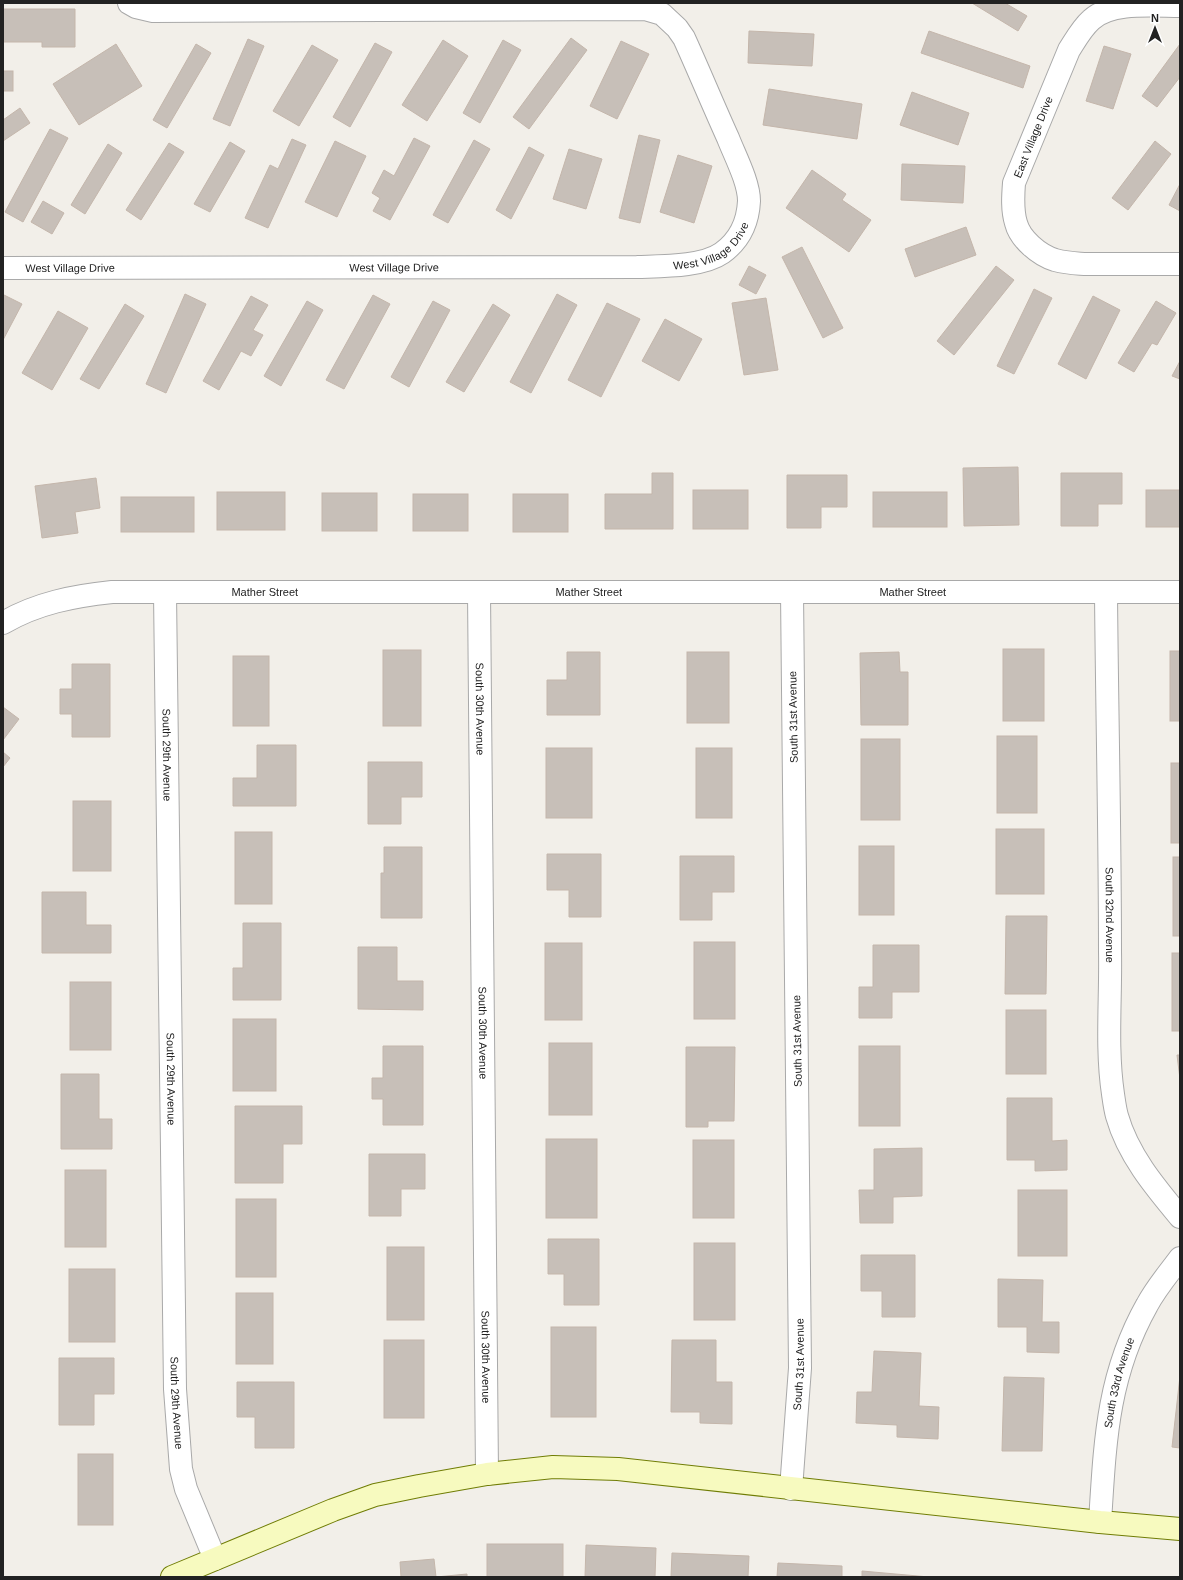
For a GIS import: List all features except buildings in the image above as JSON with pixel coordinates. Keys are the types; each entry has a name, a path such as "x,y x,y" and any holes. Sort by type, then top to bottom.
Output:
{"street":[{"name":"West Village Drive","path":"3,268 674,266 698,263 722,253 737,239 745,226 749,200 747,187 737,159 684,38 677,28 662,14 646,9 154,11 136,7 129,3"},
{"name":"East Village Drive","path":"1180,6 1121,6 1100,13 1091,19 1078,35 1069,50 1014,183 1013,200 1016,223 1022,235 1036,250 1054,260 1071,263 1093,264 1180,264"},
{"name":"Mather Street","path":"3,623 51,602 79,596 112,592 1180,592"},
{"name":"South 30th Avenue","path":"479,592 487,1474"},
{"name":"South 31st Avenue","path":"791,1489 800,1368 792,592"},
{"name":"South 32nd Avenue","path":"1106,592 1110,954 1108,1049 1110,1074 1117,1115 1124,1138 1153,1185 1180,1217"},
{"name":"South 29th Avenue","path":"165,593 175,1389 181,1469 189,1496 215,1559"},
{"name":"South 33rd Avenue","path":"1100,1522 1105,1442 1117,1378 1129,1342 1147,1304 1180,1258"},
{"path":"172,1577 333,1510 375,1495 487,1474 553,1467 618,1469 1100,1522 1180,1529"}]}
